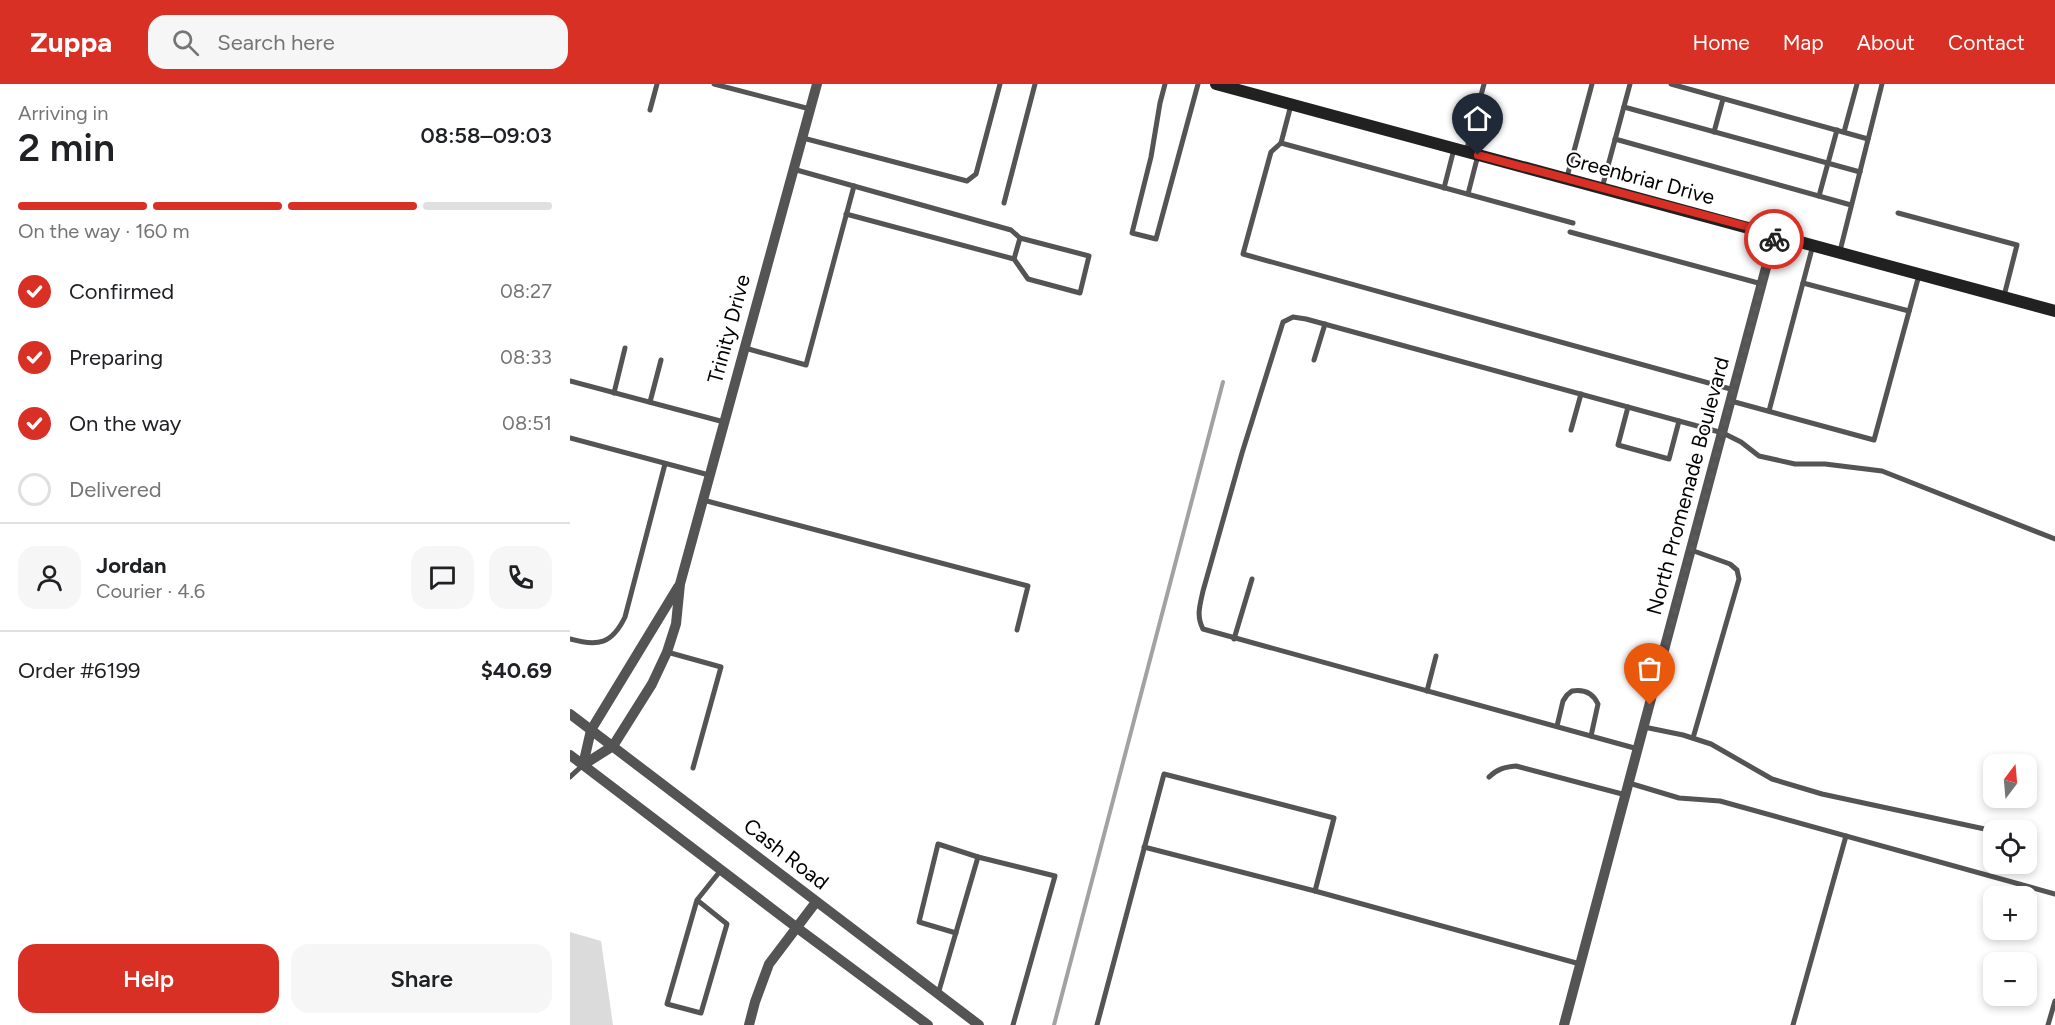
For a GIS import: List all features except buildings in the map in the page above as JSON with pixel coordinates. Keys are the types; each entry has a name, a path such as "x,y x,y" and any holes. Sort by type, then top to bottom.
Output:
{"street":[{"name":"Trinity Drive","path":"583,765 613,746 652,684 667,652 676,624 680,584 817,84"},
{"name":"Greenbriar Drive","path":"1216,84 2055,311"},
{"name":"North Promenade Boulevard","path":"1564,1025 1775,234"},
{"name":"Trinity Drive","path":"583,765 591,730 680,584"},
{"name":"Cash Road","path":"570,714 979,1025"},
{"path":"570,755 928,1025"},
{"path":"749,1025 769,963 816,902"}],"lane":[{"path":"650,110 657,84"},
{"path":"714,84 810,109"},
{"path":"802,138 967,181 976,174 1000,84"},
{"path":"1004,203 1035,84"},
{"path":"1165,84 1151,157 1132,233 1156,239 1198,84"},
{"path":"1444,188 1466,152 1484,84"},
{"path":"1566,179 1592,84"},
{"path":"1602,188 1630,84"},
{"path":"1671,84 1868,139"},
{"path":"1844,132 1857,84"},
{"path":"1840,252 1882,84"},
{"path":"1714,132 1723,99"},
{"path":"1291,105 1281,143 1271,152 1243,255 1732,395 1769,411 1874,440 1919,274"},
{"path":"1624,107 1860,172"},
{"path":"1819,196 1837,130"},
{"path":"1615,139 1851,205"},
{"path":"1281,143 1573,223"},
{"path":"1466,152 1468,194"},
{"path":"793,169 1011,230 1020,238 1089,256 1080,293 1028,279 1014,259 846,214"},
{"path":"744,348 806,365 854,186"},
{"path":"1898,213 2017,245 2004,297"},
{"path":"1570,232 1762,284"},
{"path":"1014,259 1020,238"},
{"path":"1769,411 1813,245"},
{"path":"1803,283 1909,311"},
{"path":"1638,749 1203,629 1198,614 1203,591 1242,453 1283,322 1293,317 1325,324 1723,433 1741,442 1759,456 1796,464 1825,464 1882,471 2055,539"},
{"path":"1314,360 1325,324"},
{"path":"614,393 625,348"},
{"path":"650,402 661,360"},
{"path":"570,381 724,422"},
{"path":"1571,430 1581,394"},
{"path":"1628,407 1618,445 1669,459 1679,421"},
{"path":"570,438 710,476"},
{"path":"570,639 591,643 602,642 612,638 619,629 625,617 665,464"},
{"path":"703,500 1029,586 1017,630"},
{"path":"1691,550 1730,564 1737,570 1739,579 1693,738"},
{"path":"1234,639 1252,579"},
{"path":"667,652 721,667 693,768"},
{"path":"1427,691 1436,656"},
{"path":"1557,726 1567,695 1572,691 1585,692 1591,694 1598,704 1591,736"},
{"path":"1644,727 1711,744 1772,779 1822,794 1983,829"},
{"path":"570,777 583,765"},
{"path":"1489,777 1506,766 1516,766 1626,795"},
{"path":"1097,1025 1164,774 1334,818 1315,891"},
{"path":"1629,783 1679,798 1720,801 2055,894"},
{"path":"1793,1025 1846,836"},
{"path":"956,933 919,922 938,844 978,857 1055,876 1013,1025"},
{"path":"1144,847 1581,964"},
{"path":"938,995 978,857"},
{"path":"697,900 727,924 701,1013 667,1004 697,900 721,870"},
{"path":"2048,1025 2055,1001"}],"shaded area":[{"path":"570,932 601,941 613,1025 570,1025"}],"waterway":[{"path":"1054,1025 1223,382"}],"way so far":[{"path":"1650,705 1774,239"}],"route":[{"path":"1478,155 1775,234 1774,239"}]}
